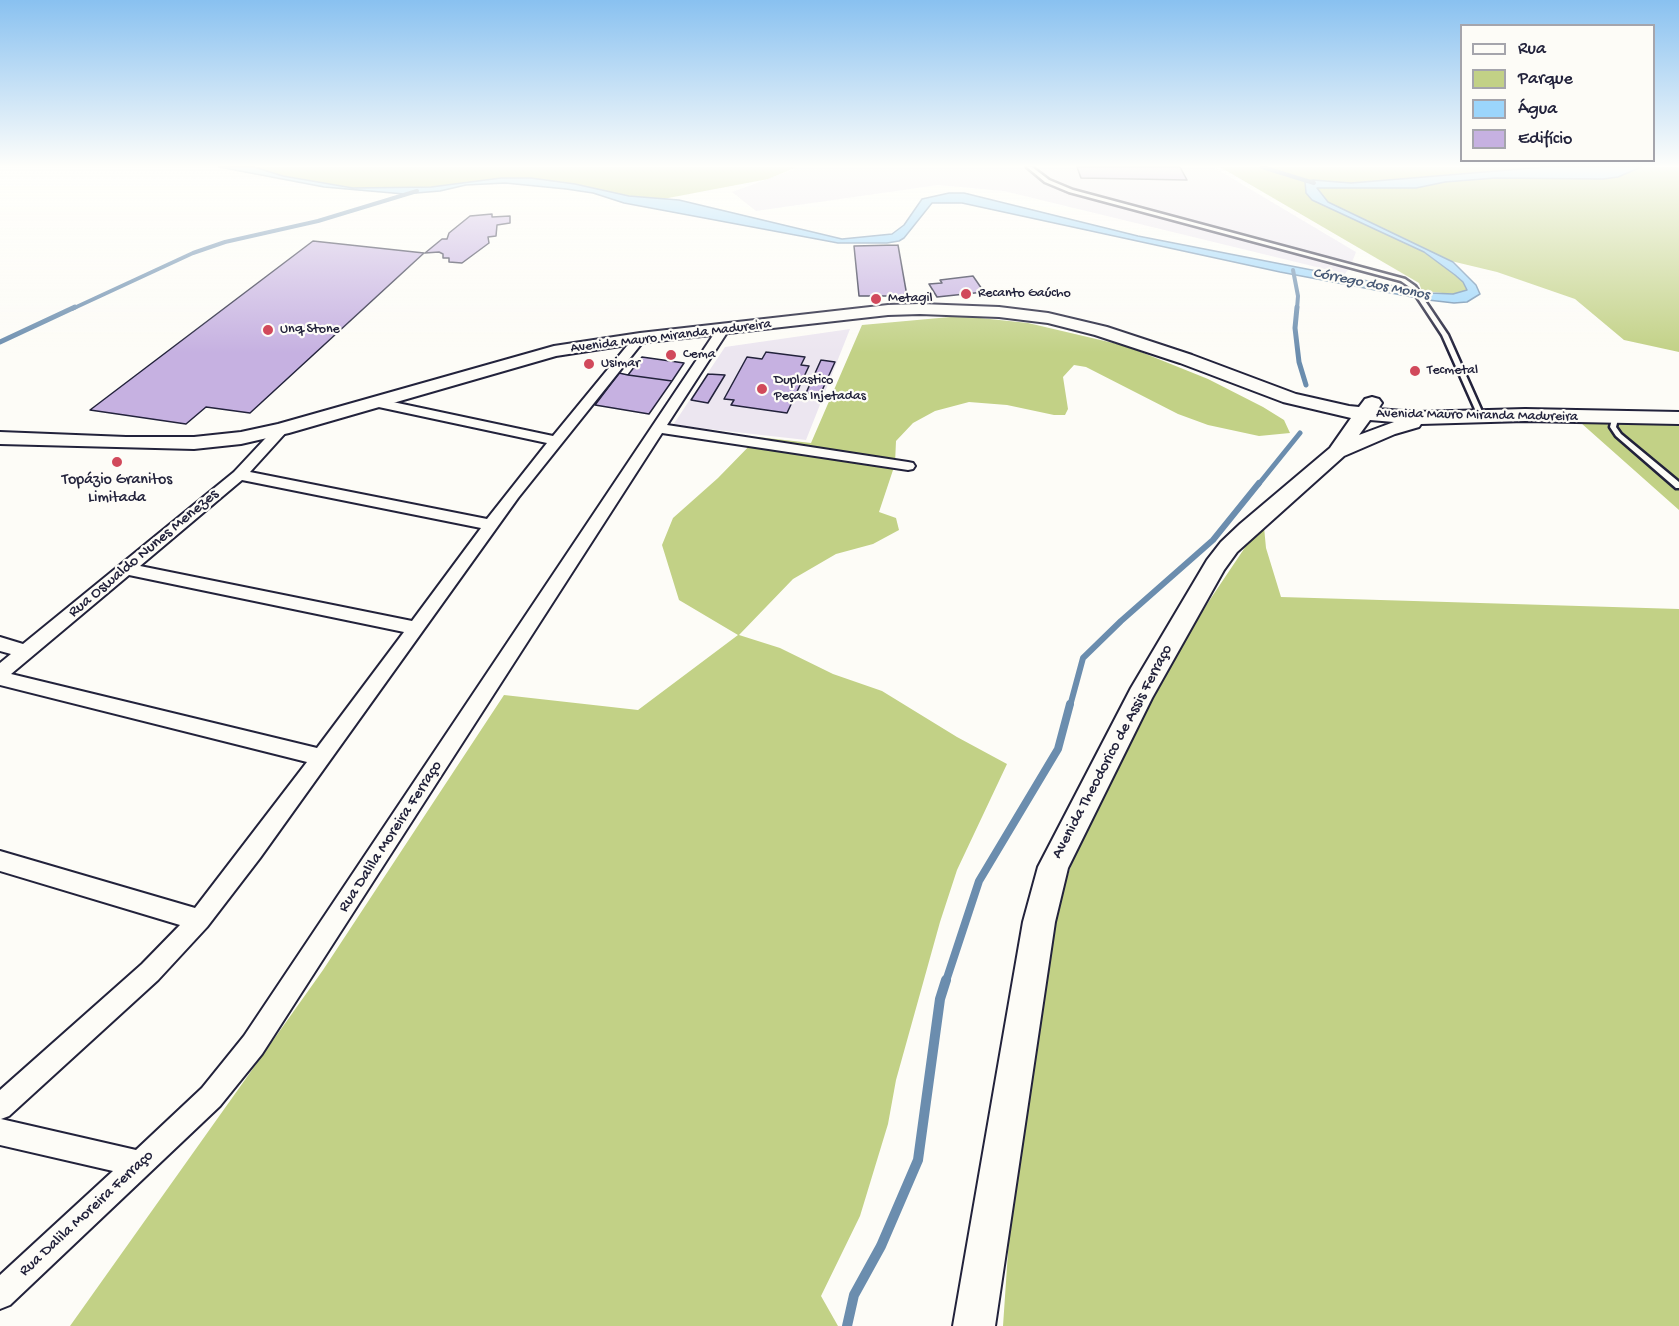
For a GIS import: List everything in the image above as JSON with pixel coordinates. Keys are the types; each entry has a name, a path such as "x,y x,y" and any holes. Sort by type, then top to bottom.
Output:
{"main road":[{"name":"Avenida Mauro Miranda Madureira","path":"0,438 126,443 194,443 241,438 282,429 544,354 593,344 722,331 888,310 939,309 1048,318 1101,331 1290,398 1370,407 1478,408 1525,415 1679,418"},
{"name":"Avenida Mauro Miranda Madureira","path":"1269,390 1440,418 1478,408"},
{"path":"1290,398 1314,413 1341,447"},
{"name":"Avenida Theodorico de Assis Ferraço","path":"974,1326 1040,922 1053,867 1140,695 1215,566 1229,547 1248,529 1341,447 1370,407"},
{"name":"Avenida Theodorico de Assis Ferraço","path":"1341,447 1388,430 1440,418"}],"street":[{"name":"Rua Dalila Moreira Ferraço","path":"0,1295 211,1097 253,1045 722,331"},
{"path":"0,1107 150,972 199,920 253,851 492,525 640,338"},
{"path":"374,402 557,441"},
{"path":"658,428 908,466"},
{"name":"Rua Oswaldo Nunes Menezes","path":"0,673 239,475 282,429"},
{"path":"239,475 492,525"},
{"path":"127,569 417,628"},
{"path":"0,644 26,651"},
{"path":"0,678 321,757"},
{"path":"0,861 199,920"},
{"path":"0,1132 141,1164"}],"lane":[{"path":"1214,229 1395,277 1413,287 1444,336 1478,408"},
{"path":"1616,415 1613,427 1618,435 1679,486"}],"shaded area":[{"path":"1160,229 1317,229 1356,252 1345,274"},
{"name":"Duplastico Peças Injetadas","path":"850,329 806,440 673,425 725,347"}],"green space":[{"path":"1326,229 1374,229 1424,252 1463,282 1467,290 1453,294 1422,291 1419,283"},
{"path":"1384,229 1679,229 1679,352 1624,340 1575,299 1497,272 1451,261"},
{"path":"961,316 1028,323 1126,346 1208,379 1263,407 1284,420 1290,433 1259,436 1208,425 1178,414 1086,367 1074,365 1063,377 1068,409 1065,415 1054,415 1007,405 969,402 935,411 913,423 896,441 895,464 879,512 896,518 899,530 873,544 836,554 793,579 739,635 780,648 833,674 882,691 957,737 1007,764 957,870 940,922 896,1080 888,1124 860,1216 821,1296 838,1326 70,1326 323,970 504,695 638,710 738,635 679,600 662,545 673,518 718,478 758,437 811,443 862,325"},
{"path":"1581,423 1679,424 1679,510"},
{"path":"1264,527 1266,548 1281,597 1679,609 1679,1326 1003,1326 1013,1178 1041,970 1061,895 1085,825 1138,717 1209,601 1254,534"}],"water":[{"path":"762,229 800,229 842,239 892,234 899,229 911,229 899,241 838,243"},
{"name":"Córrego dos Monos","path":"1081,229 1109,229 1430,293 1453,294 1467,290 1463,282 1424,252 1374,229 1384,229 1453,262 1476,285 1480,294 1467,302 1454,303 1280,272"}],"building":[{"path":"454,229 497,229 496,236 488,237 489,243 462,263 449,262 449,258 443,258 443,254 439,252 425,253 442,239 447,239 449,233"},
{"name":"Unq Stone","path":"313,241 424,253 250,413 206,407 186,424 90,410"},
{"path":"898,245 907,296 859,296 854,246"},
{"path":"973,276 984,292 937,297 929,284 942,283 940,280"},
{"path":"766,352 805,357 801,365 809,366 787,413 731,405 734,400 724,399 747,357 762,359"},
{"path":"642,357 684,363 672,381 628,375"},
{"path":"821,360 835,362 820,395 806,393"},
{"path":"619,373 672,381 649,414 595,405"},
{"path":"708,374 725,375 708,403 691,400"}],"waterway":[{"path":"72,309 193,253 225,242 283,229"},
{"path":"1293,270 1298,296 1297,309"},
{"path":"0,342 75,307"},
{"path":"1297,307 1295,328 1299,362 1306,385"},
{"path":"1258,485 1300,433"},
{"path":"1070,706 1083,658 1121,621 1213,540 1259,483"},
{"path":"946,981 979,881 1058,749 1070,704"},
{"path":"847,1326 854,1295 881,1246 918,1160 940,999 946,980"}],"place":[{"name":"Recanto Gaúcho","path":"966,294"},
{"name":"Metagil","path":"876,299"},
{"name":"Unq Stone","path":"268,330"},
{"name":"Cema","path":"671,355"},
{"name":"Usimar","path":"589,364"},
{"name":"Tecmetal","path":"1415,371"},
{"name":"Duplastico Peças Injetadas","path":"762,389"},
{"name":"Topázio Granitos Limitada","path":"117,462"}]}
